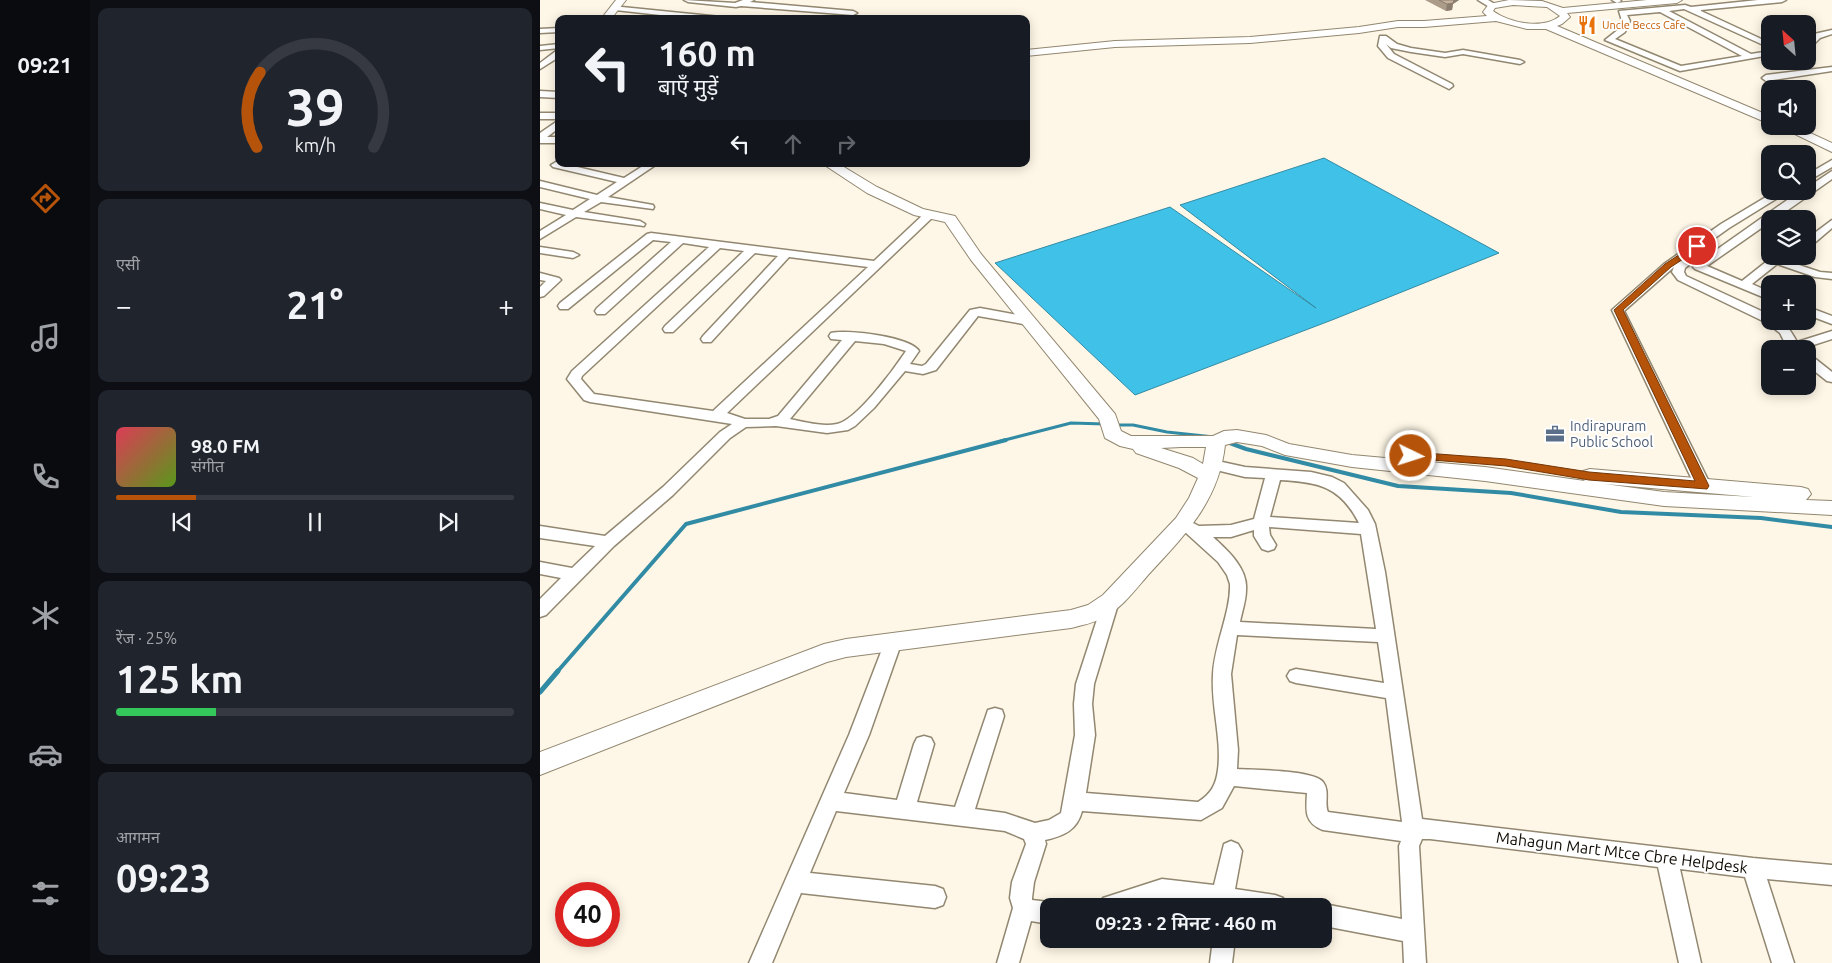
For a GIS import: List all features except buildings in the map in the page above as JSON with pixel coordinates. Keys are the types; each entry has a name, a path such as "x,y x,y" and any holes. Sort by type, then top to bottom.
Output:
{"street":[{"path":"688,0 853,13"},
{"path":"742,4 750,0"},
{"path":"787,0 807,2 797,8"},
{"path":"818,10 832,0"},
{"path":"1482,0 1518,24 1551,24 1648,62 1761,111"},
{"path":"1030,53 1116,44 1250,40 1359,30 1410,23 1424,24 1530,2 1557,9 1624,1 1653,2 1677,0"},
{"path":"662,15 694,1"},
{"path":"1557,9 1624,1 1647,11"},
{"path":"1761,40 1694,8 1757,1 1771,8 1784,2 1793,4"},
{"path":"1653,2 1749,56"},
{"path":"631,9 644,3"},
{"path":"609,15 618,4 631,9 685,15"},
{"path":"840,12 851,4"},
{"path":"1761,40 1685,7 1622,13 1626,21 1622,30 1609,40 1648,62 1761,116"},
{"path":"1551,24 1565,17 1557,9"},
{"path":"640,15 649,11"},
{"path":"1386,26 1382,46 1391,56 1450,86"},
{"path":"540,31 555,30"},
{"path":"1816,37 1832,32"},
{"path":"1383,38 1394,46 1411,50 1445,55 1463,52 1520,62"},
{"path":"541,48 555,46"},
{"path":"1648,62 1680,69 1761,54"},
{"path":"540,67 555,56"},
{"path":"1766,78 1832,69"},
{"path":"540,94 555,95"},
{"path":"540,116 555,116"},
{"path":"540,126 555,125"},
{"path":"540,139 555,127"},
{"path":"1804,135 1832,148"},
{"path":"1816,135 1832,142"},
{"path":"540,139 555,140"},
{"path":"565,167 625,181"},
{"path":"540,236 647,167"},
{"path":"835,167 872,190 929,215 950,218 970,249 1029,320 1108,423 1112,434 1128,443 1186,463 1215,455 1237,436 1266,441 1296,440 1394,454 1506,463 1589,476 1832,496"},
{"path":"1816,175 1831,170"},
{"path":"1816,178 1831,170"},
{"path":"1816,183 1831,170"},
{"path":"540,184 598,198 649,207"},
{"path":"1703,486 1618,310 1668,266 1725,226 1769,200"},
{"path":"1761,316 1691,283 1678,272 1680,266 1781,200"},
{"path":"1761,292 1699,267 1794,200"},
{"path":"540,206 640,224"},
{"path":"716,416 929,215"},
{"path":"1816,236 1832,223"},
{"path":"540,225 554,228"},
{"path":"1754,229 1761,231"},
{"path":"564,306 651,236 877,265"},
{"path":"601,311 681,239"},
{"path":"718,244 577,374 574,379 589,397 732,418 743,423 778,422 833,429 845,427 852,424 902,367 913,351 912,349 864,338 835,336"},
{"path":"669,329 754,248"},
{"path":"540,250 573,255"},
{"path":"707,339 788,253"},
{"path":"1744,285 1775,260 1819,275 1832,276"},
{"path":"540,276 555,280 540,293"},
{"path":"902,367 923,370 931,367 974,313 980,312 1029,320"},
{"path":"1816,313 1832,320"},
{"path":"1816,340 1832,335"},
{"path":"778,422 852,338"},
{"path":"1816,366 1832,378"},
{"path":"540,610 608,542 668,491 725,435 743,423"},
{"path":"1128,443 1159,444 1176,441 1215,455 1245,472 1311,477 1327,481 1339,487 1360,510 1368,529 1386,636 1414,833 1409,846 1415,963"},
{"path":"1266,441 1285,450 1352,461 1485,474 1655,498 1832,508"},
{"path":"540,764 800,661 846,648 892,644 1071,619 1095,612 1111,601 1189,527 1215,455"},
{"path":"1268,545 1262,536 1274,474"},
{"path":"1189,527 1230,531 1265,522 1368,529"},
{"path":"1075,801 1201,812 1210,808 1215,803 1227,777 1229,763 1227,727 1222,695 1222,674 1238,583 1229,565 1212,544 1189,527"},
{"path":"540,532 608,542"},
{"path":"540,568 575,575"},
{"path":"1033,833 1053,829 1070,820 1075,801 1085,735 1083,704 1085,684 1111,601"},
{"path":"1231,628 1386,636"},
{"path":"760,963 859,735 892,644"},
{"path":"1296,676 1394,692"},
{"path":"962,817 995,716"},
{"path":"904,810 924,744"},
{"name":"Mahagun Mart Mtce Cbre Helpdesk","path":"1227,777 1311,784 1317,790 1316,815 1324,821 1414,833 1421,829 1430,829 1753,868 1832,875"},
{"path":"831,801 1005,822 1024,826 1033,833 1036,844 1023,882 1021,898 1024,908 1008,963"},
{"path":"1226,898 1231,851"},
{"path":"1667,857 1690,963"},
{"path":"1753,868 1783,963"},
{"path":"796,882 935,897"},
{"path":"1135,898 1162,889 1214,898"},
{"path":"1024,908 1040,913"},
{"path":"1332,917 1414,932"},
{"path":"1221,963 1223,948"}],"water":[{"path":"1324,158 1499,253 1332,320 1135,395 995,263 1170,207 1316,308 1180,205"}],"waterway":[{"path":"1001,441 1071,423 1105,424"},
{"path":"1114,425 1133,425 1167,432 1214,437"},
{"path":"557,672 686,524 1006,440"},
{"path":"1227,442 1246,449 1398,486 1511,493 1621,512 1761,518 1832,527"},
{"path":"540,692 558,671"}],"place":[{"name":"Uncle Beccs Cafe","path":"1587,25"},
{"name":"Indirapuram Public School","path":"1555,434"}],"route":[{"path":"1411,456 1478,460 1589,476 1703,486 1618,310 1668,266 1697,246"}]}
